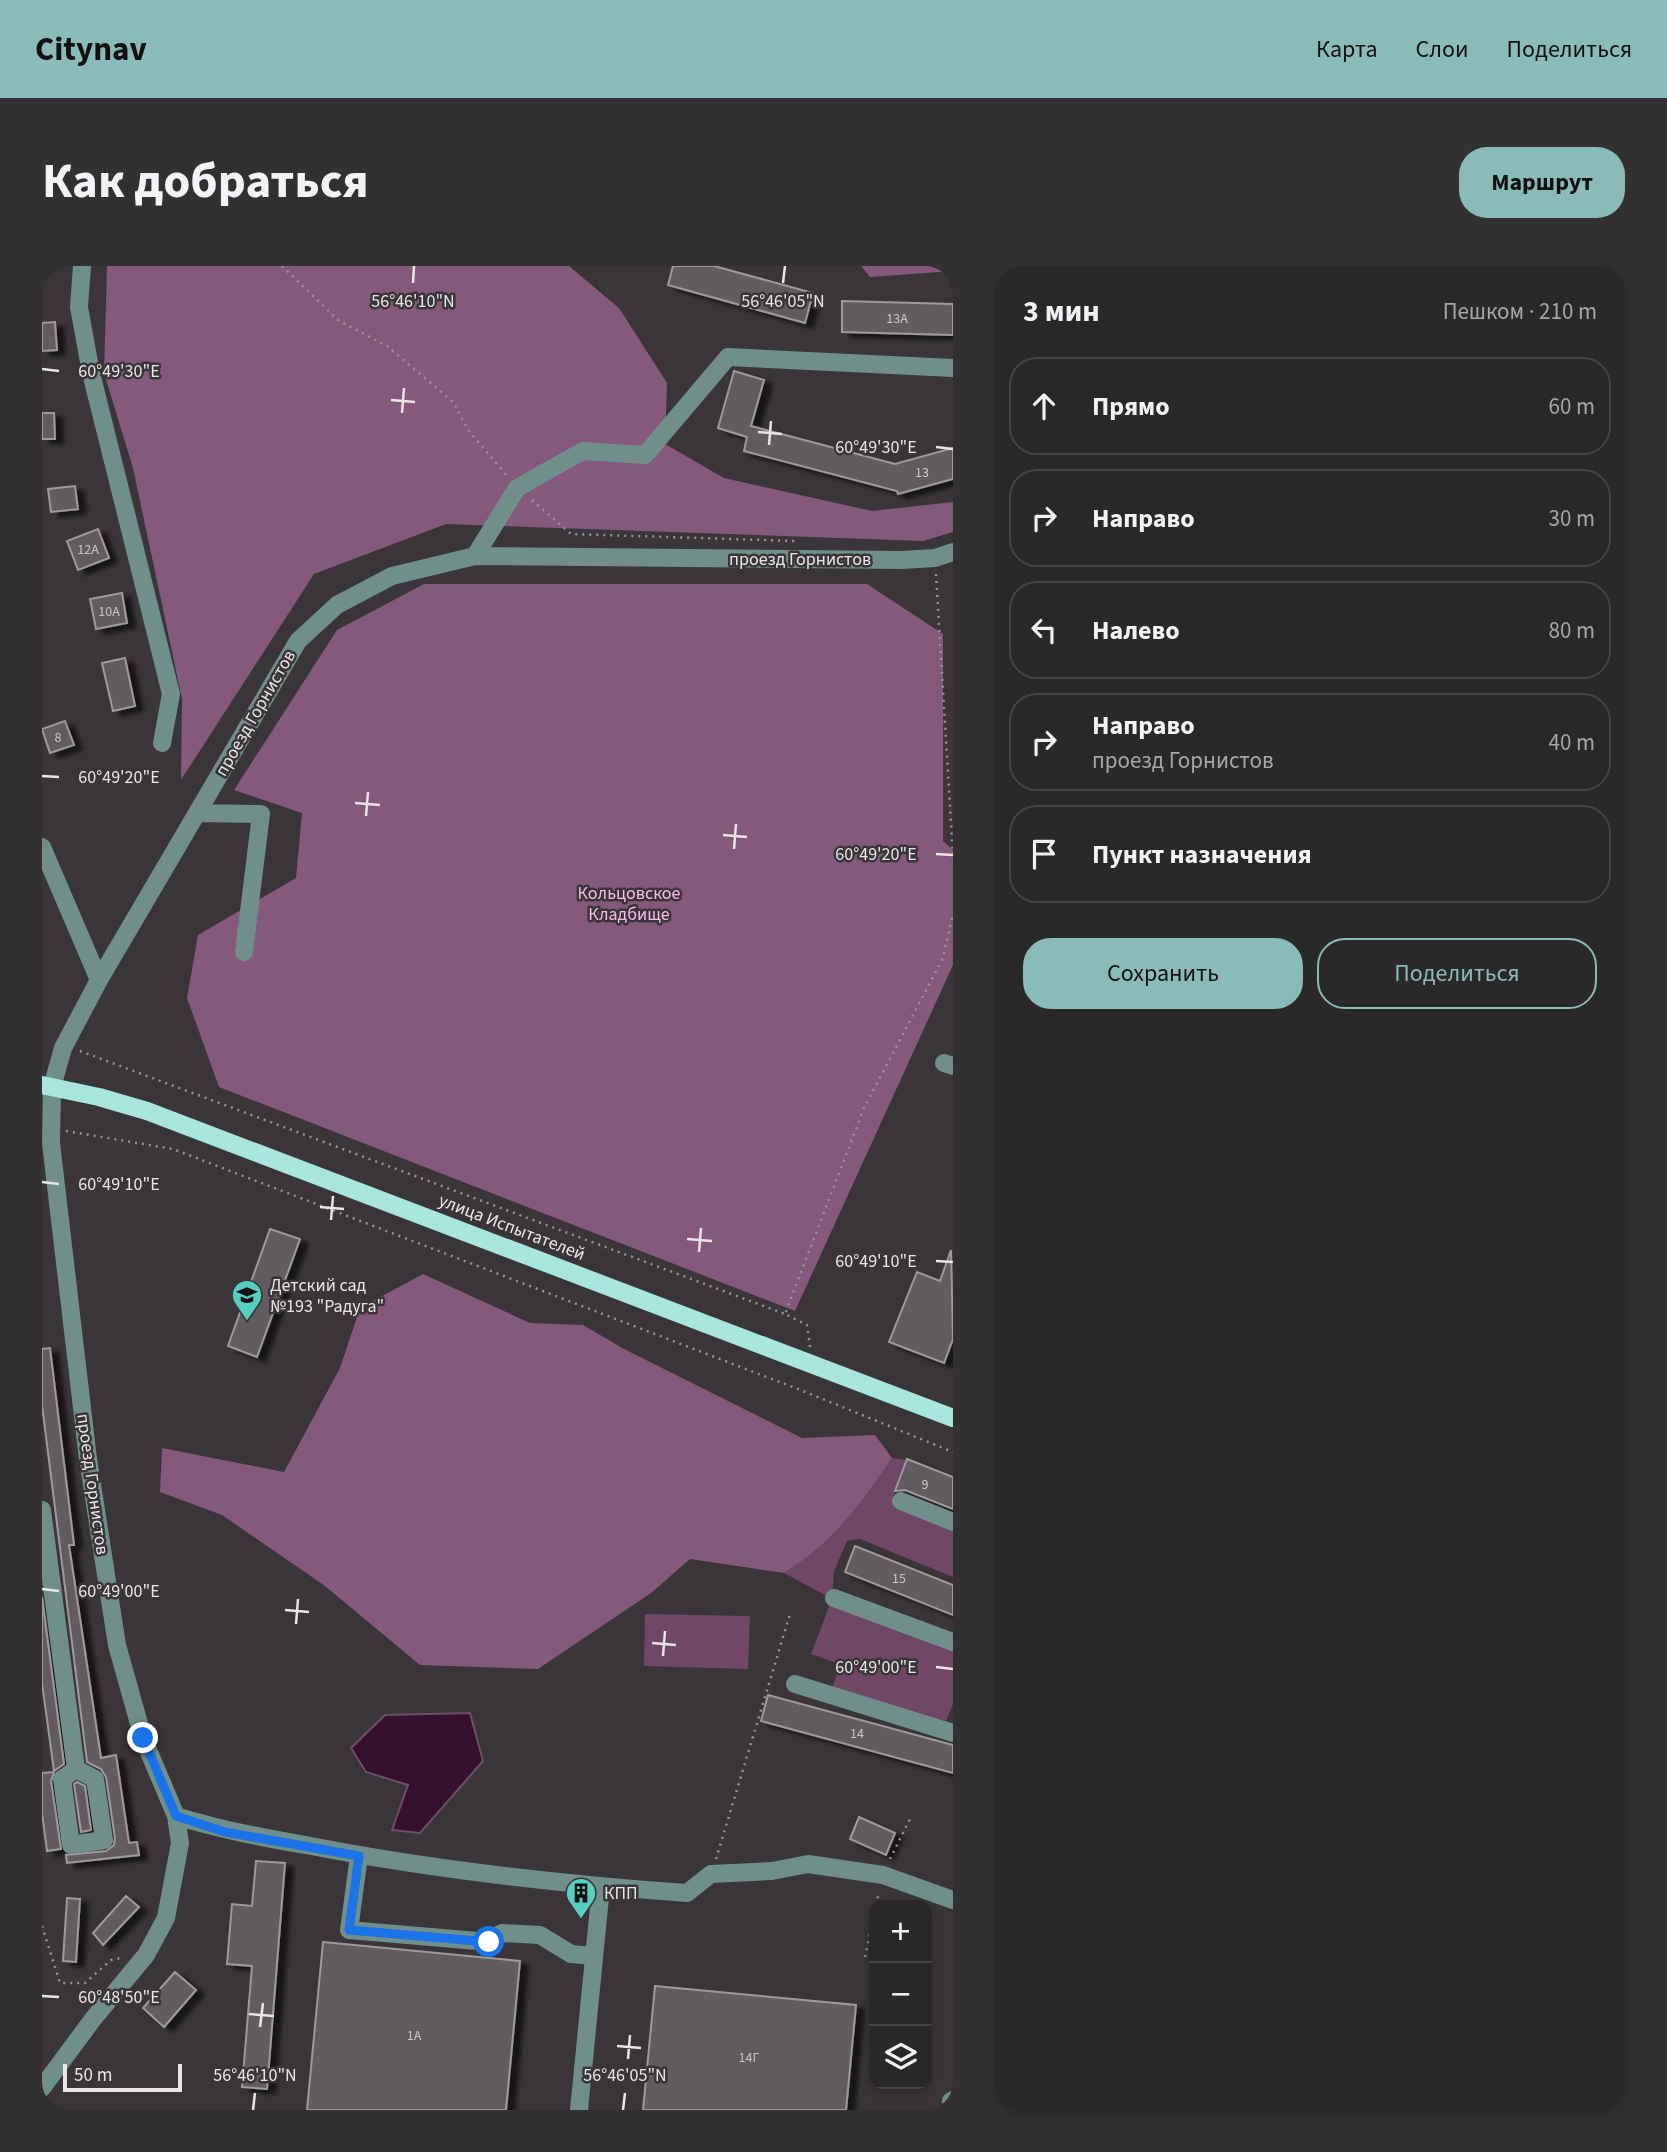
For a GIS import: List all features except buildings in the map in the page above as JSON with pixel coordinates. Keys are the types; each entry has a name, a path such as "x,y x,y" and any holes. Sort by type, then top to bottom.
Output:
{"main road":[{"name":"улица Испытателей","path":"47,1086 147,1111 953,1418"}],"street":[{"path":"82,266 79,307 91,373 171,694 162,743"},
{"path":"475,556 517,488 583,451 646,455 728,357 953,368"},
{"name":"проезд Горнистов","path":"42,2088 93,2019 146,1955 166,1918 180,1843 176,1816 143,1738 117,1645 88,1460 48,1139 47,1086 63,1048 99,980 298,641 337,605 392,576 475,556 935,558 953,552"},
{"path":"197,813 261,814 244,951"},
{"path":"42,847 99,980"},
{"path":"901,1501 953,1522"},
{"path":"42,1510 76,1769"},
{"path":"834,1598 953,1643"},
{"path":"795,1684 953,1733"},
{"path":"176,1816 225,1832 359,1856 601,1887 687,1893 711,1874 772,1871 808,1864 841,1866 883,1875 953,1900"},
{"path":"359,1856 349,1930 489,1942 502,1933 540,1935 571,1954 594,1956"},
{"path":"579,2110 601,1887"}],"path":[{"path":"282,266 339,321 387,346 453,402 469,431 517,488 571,534 809,541"},
{"path":"935,558 953,856"},
{"path":"785,1314 864,1108 943,958 953,913"},
{"path":"63,1048 78,1050 785,1314 807,1325 811,1348 806,1362"},
{"path":"48,1139 96,1134 173,1149 785,1384 953,1452"},
{"path":"711,1874 790,1614"},
{"path":"42,1926 60,1983 85,1983 111,1960 146,1955"},
{"path":"865,1957 869,1938"}],"shaded area":[{"path":"892,1458 908,1460 892,1499 953,1525 953,1577 860,1539 847,1541 834,1571 832,1598 953,1645 953,1704 946,1721 831,1692 840,1664 811,1654 832,1599 784,1573 831,1536 869,1491"},
{"path":"645,1614 750,1616 748,1669 644,1666"},
{"path":"470,1713 483,1761 420,1833 392,1830 408,1785 366,1772 351,1748 385,1715"}],"green space":[{"path":"107,266 569,266 619,308 667,383 665,444 724,478 872,511 953,502 953,532 923,541 446,524 314,574 181,780 182,699 133,468 104,373"},
{"path":"861,266 953,266 953,271 870,277"},
{"name":"Кольцовское Кладбище","path":"424,584 867,584 943,634 943,841 953,850 953,965 795,1311 219,1087 187,998 198,935 296,878 302,813 234,790 337,630"},
{"path":"423,1274 530,1323 583,1325 624,1349 802,1438 875,1435 892,1458 869,1491 831,1536 784,1573 690,1559 651,1593 538,1669 420,1665 325,1586 222,1515 160,1492 162,1448 284,1472 340,1368 360,1308"}],"place":[{"name":"Детский сад №193 \"Радуга\"","path":"247,1322"},
{"name":"КПП","path":"581,1920"}],"route":[{"path":"143,1738 176,1816 225,1832 359,1856 349,1930 489,1942"}]}
